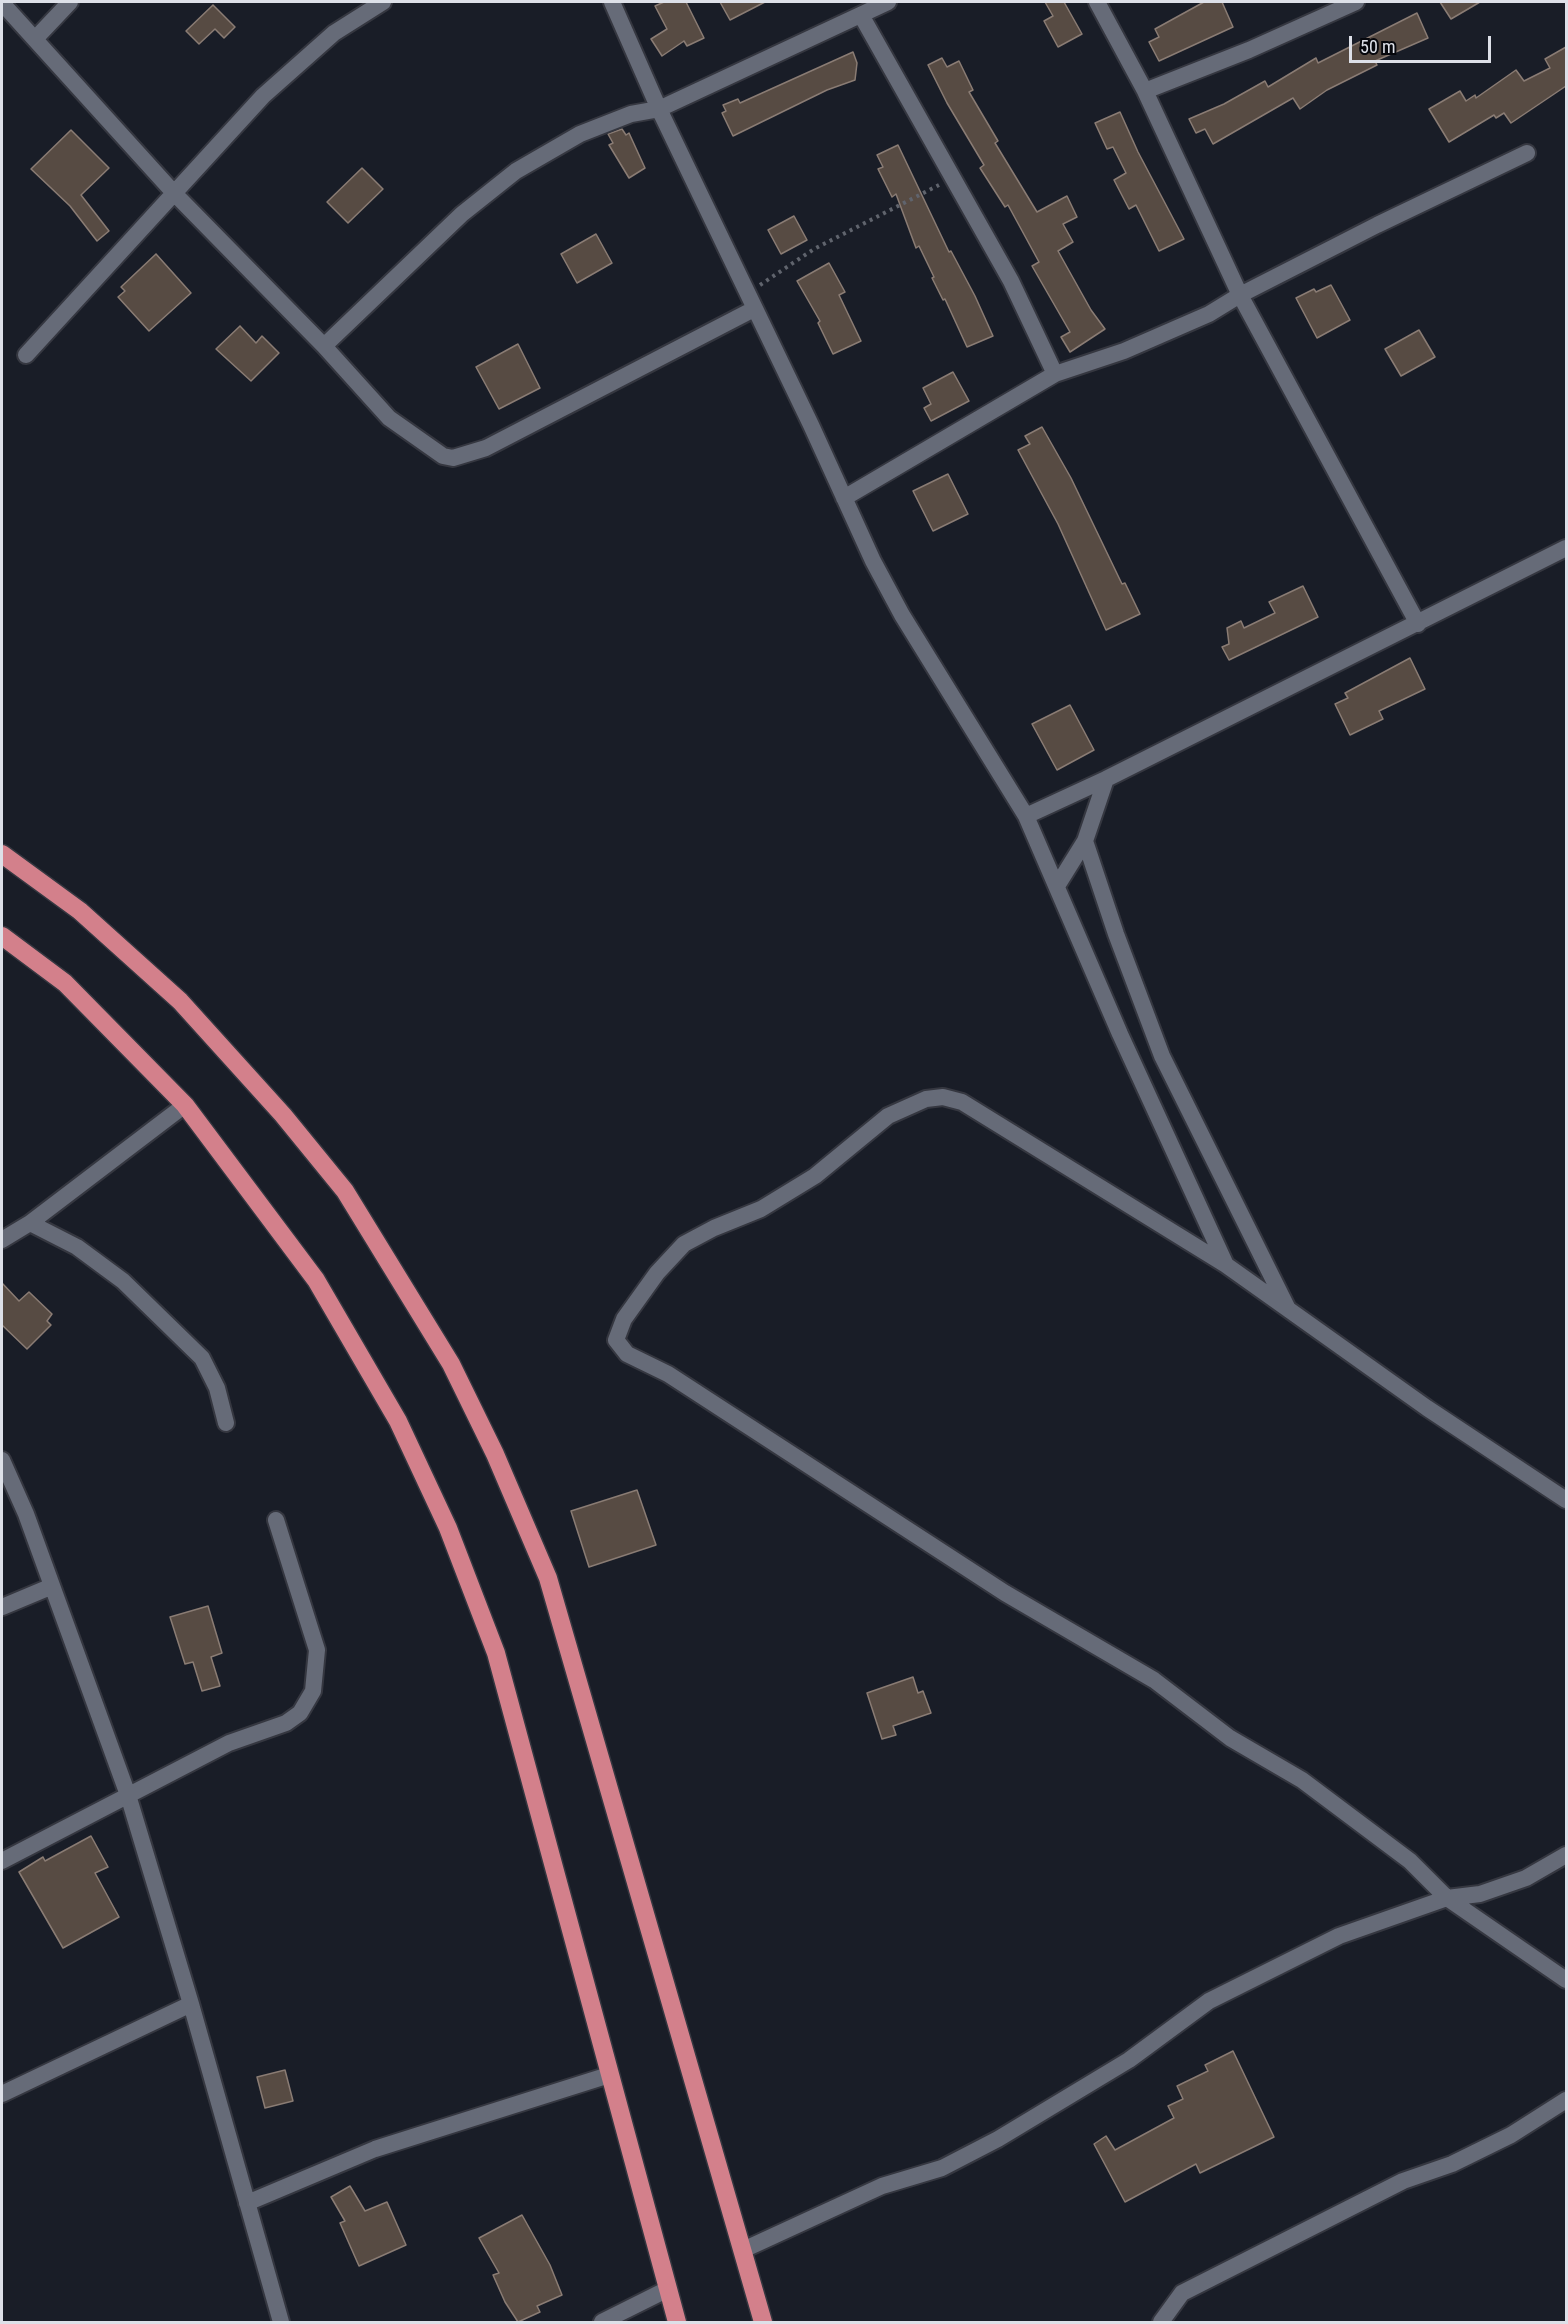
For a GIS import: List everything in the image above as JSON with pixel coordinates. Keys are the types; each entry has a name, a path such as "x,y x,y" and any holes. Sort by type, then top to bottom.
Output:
{"highway":[{"path":"2,854 80,911 180,1001 283,1115 345,1191 451,1364 495,1454 548,1578 763,2322"},
{"path":"2,936 65,983 185,1105 316,1280 398,1422 448,1528 496,1653 677,2322"}],"street":[{"path":"35,39 70,2"},
{"path":"26,355 263,96 334,33 383,2"},
{"path":"612,2 659,109 902,615 1026,816 1226,1265"},
{"path":"324,346 462,214 516,171 580,134 631,114 659,109 888,2"},
{"path":"1097,2 1145,91 1240,295 1418,624"},
{"path":"1145,91 1249,50 1356,2"},
{"path":"2,3 174,194 324,346 389,418 443,456 453,458 486,448 751,302"},
{"path":"861,15 1011,281 1055,374"},
{"path":"844,498 1055,374 1124,351 1209,314 1240,295 1527,153"},
{"path":"1026,816 1106,779 1566,548"},
{"path":"1057,886 1085,841 1106,779"},
{"path":"1085,841 1116,934 1178,1093 1288,1309"},
{"path":"1147,1092 1178,1093"},
{"path":"1566,1500 1427,1408 1226,1265 962,1102 943,1097 926,1100 888,1116 815,1176 761,1209 714,1228 684,1244 657,1273 624,1319 616,1340 627,1354 668,1374 1005,1593 1154,1680 1230,1738 1302,1780 1393,1851 1410,1861 1447,1898 1566,1980"},
{"path":"2,1240 30,1223 185,1105"},
{"path":"30,1223 77,1248 123,1281 202,1358 217,1388 226,1423"},
{"path":"2,1460 26,1514 50,1587 128,1795 191,2004 280,2322"},
{"path":"2,1861 229,1743 286,1723 300,1713 313,1691 316,1650 276,1520"},
{"path":"2,1607 50,1587"},
{"path":"743,2250 882,2186 942,2168 1061,2104 1129,2060 1209,2001 1339,1936 1447,1898 1489,1891 1526,1878 1566,1855"},
{"path":"2,2094 191,2004"},
{"path":"247,2203 375,2149 609,2075"},
{"path":"1161,2322 1182,2293 1403,2181 1452,2164 1501,2140 1566,2100"},
{"path":"602,2322 668,2289"}],"path":[{"path":"751,302 814,249 954,178"}],"building":[{"path":"664,2 686,2 704,38 687,46 684,41 662,56 651,39 667,29 655,6"},
{"path":"720,2 765,2 730,20"},
{"path":"1045,2 1064,2 1082,34 1058,47 1044,21 1053,16"},
{"path":"1204,2 1222,2 1233,27 1159,61 1149,42 1159,37 1155,29"},
{"path":"1440,2 1480,2 1451,19"},
{"path":"213,5 235,27 224,38 215,29 199,44 186,31"},
{"path":"1417,13 1428,38 1375,61 1377,65 1327,90 1300,109 1293,98 1213,144 1205,129 1196,133 1189,119 1224,104 1265,81 1268,87 1316,58 1318,63"},
{"path":"1566,47 1566,86 1511,123 1504,113 1496,118 1494,115 1449,142 1429,109 1460,91 1466,101 1475,95 1476,98 1516,70 1524,81 1550,68 1545,59"},
{"path":"853,52 857,63 855,80 827,90 733,136 722,113 726,111 723,105 738,99 740,103"},
{"path":"942,58 947,67 959,61 973,90 969,92 998,141 995,143 1037,212 1067,196 1077,217 1063,224 1073,242 1058,251 1091,310 1105,329 1070,352 1061,337 1070,332 1032,266 1039,262 1008,205 1005,207 980,168 984,165 947,103 928,65"},
{"path":"1120,112 1138,152 1184,239 1159,251 1136,205 1129,209 1114,180 1126,173 1113,147 1107,149 1095,123"},
{"path":"622,129 626,135 629,133 645,168 629,178 609,145 613,143 608,134"},
{"path":"71,130 109,168 81,195 109,231 97,241 70,206 31,169"},
{"path":"898,145 949,252 951,251 975,296 993,336 967,347 945,299 943,300 932,278 934,277 919,246 916,248 896,194 892,197 878,169 883,167 877,155"},
{"path":"362,168 383,189 348,223 327,202"},
{"path":"794,216 807,240 781,254 768,230"},
{"path":"596,234 612,263 577,283 561,254"},
{"path":"156,254 191,293 149,331 118,297 125,291 121,287"},
{"path":"829,263 845,292 839,295 861,341 833,354 818,323 820,321 797,281"},
{"path":"1331,285 1350,320 1317,338 1296,298 1314,289 1316,292"},
{"path":"240,326 256,343 262,336 279,353 251,381 216,349"},
{"path":"1419,330 1435,357 1401,376 1385,349"},
{"path":"518,344 540,388 499,409 476,367"},
{"path":"953,372 969,401 931,421 924,408 931,404 923,388"},
{"path":"1042,427 1071,478 1122,584 1125,583 1140,614 1106,630 1058,524 1018,450 1030,444 1025,436"},
{"path":"948,474 968,514 933,531 913,491"},
{"path":"1303,586 1318,617 1229,660 1222,647 1229,644 1227,628 1241,621 1244,628 1275,613 1269,602"},
{"path":"1410,658 1425,689 1379,711 1383,719 1350,735 1335,704 1348,698 1345,693"},
{"path":"1070,705 1094,750 1057,770 1032,724"},
{"path":"2,1283 19,1301 29,1292 52,1314 47,1321 51,1325 27,1349 2,1325"},
{"path":"637,1490 656,1545 589,1567 571,1511"},
{"path":"208,1606 222,1653 211,1657 220,1686 202,1691 193,1662 185,1664 170,1617"},
{"path":"913,1677 918,1693 923,1691 931,1713 893,1726 896,1735 882,1739 867,1693"},
{"path":"91,1836 108,1867 95,1873 119,1917 63,1948 19,1872 43,1857 45,1861"},
{"path":"1233,2051 1274,2137 1200,2173 1196,2164 1125,2202 1094,2144 1106,2136 1115,2150 1174,2118 1168,2106 1183,2099 1177,2086 1208,2071 1205,2065"},
{"path":"285,2070 293,2101 265,2108 257,2077"},
{"path":"350,2186 365,2211 387,2202 406,2245 359,2266 340,2223 345,2221 331,2197"},
{"path":"522,2215 550,2265 562,2295 537,2306 540,2312 518,2322 505,2302 493,2275 499,2273 479,2238"}]}
